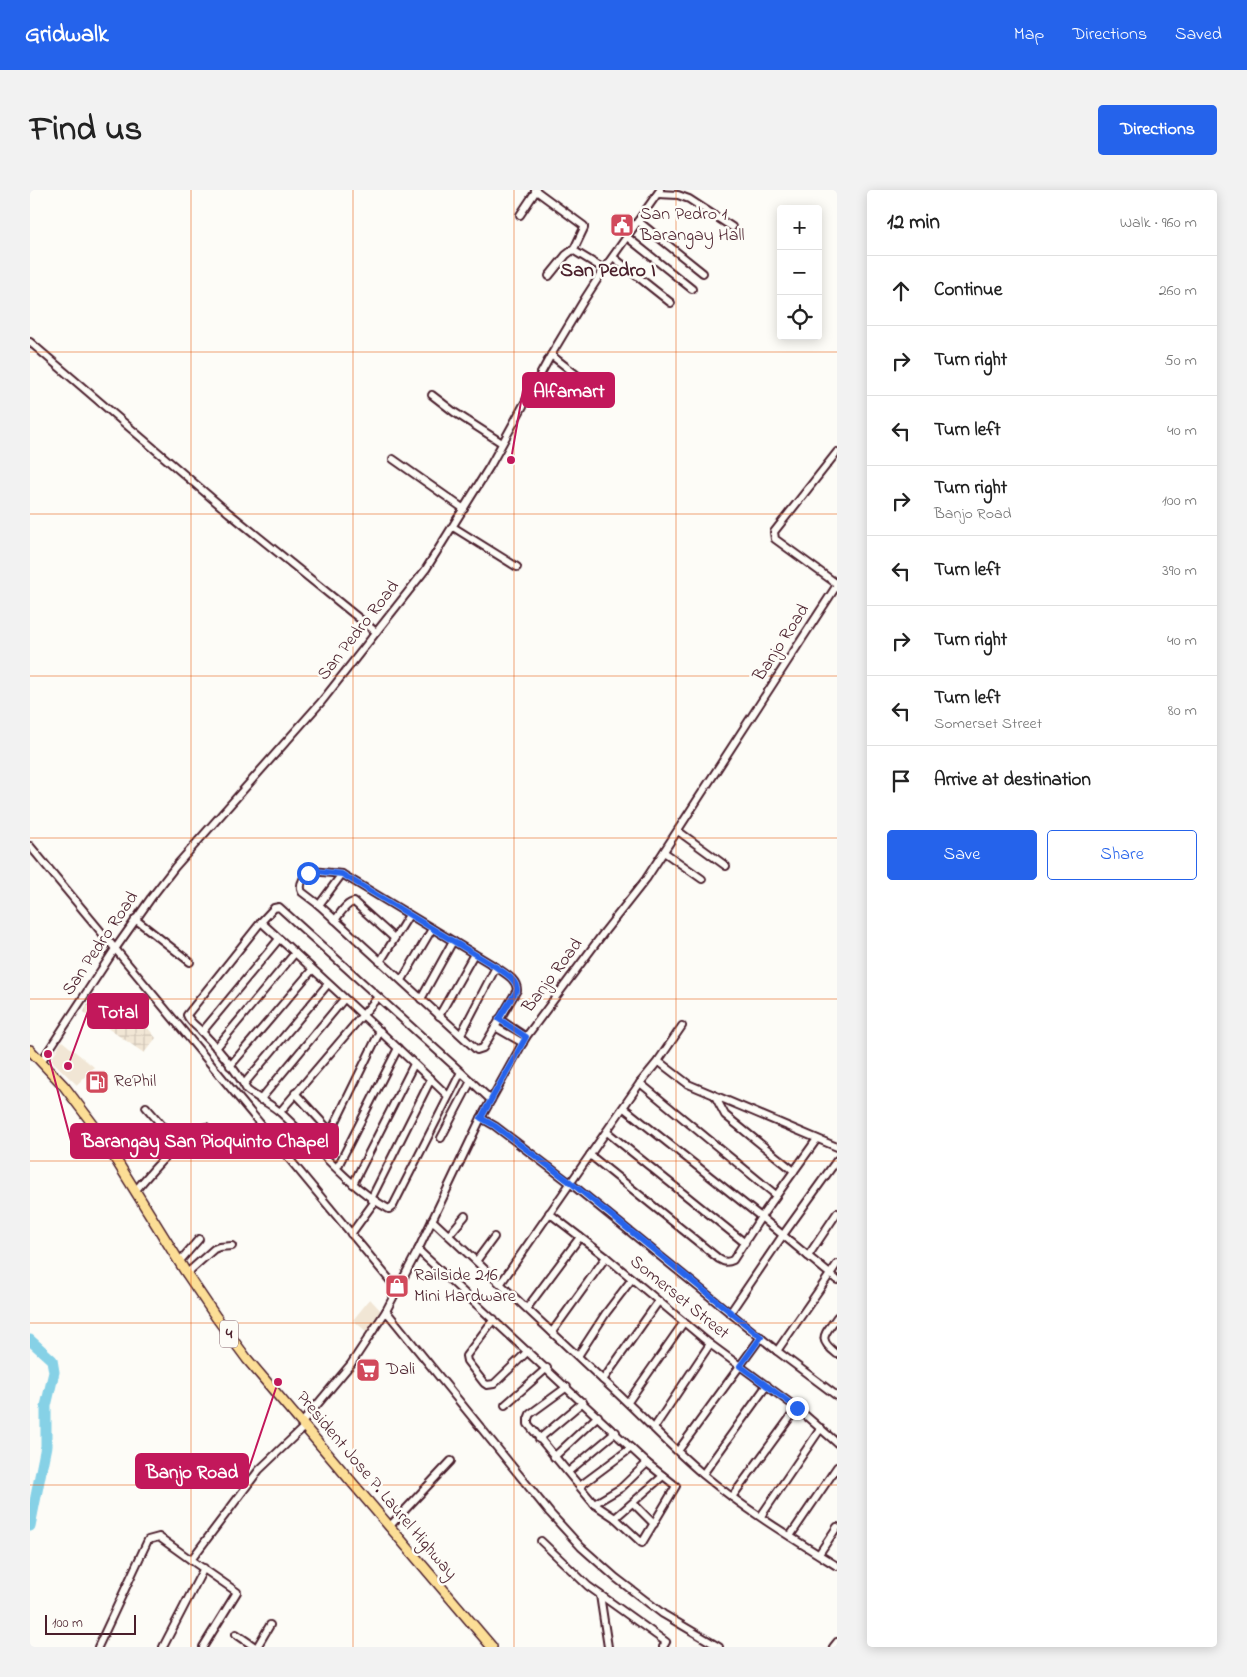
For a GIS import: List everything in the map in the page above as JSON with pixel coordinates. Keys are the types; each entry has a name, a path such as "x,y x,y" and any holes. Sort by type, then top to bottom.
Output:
{"highway":[{"name":"President Jose P. Laurel Highway","path":"30,1050 82,1109 98,1131 186,1274 247,1359 492,1647"}],"street":[{"path":"520,215 536,190 584,226 574,249 566,255 549,276"},
{"path":"659,192 671,192 689,199 732,227"},
{"name":"San Pedro Road","path":"41,1062 115,948 175,867 322,701 426,569 490,466 550,355 604,269 659,192"},
{"path":"638,221 703,273"},
{"path":"627,238 692,289"},
{"path":"574,249 604,269"},
{"path":"613,258 671,303"},
{"path":"30,342 222,506 376,632"},
{"path":"550,355 587,383 609,396"},
{"path":"432,395 454,412 502,443"},
{"path":"837,452 773,535 774,539 837,585"},
{"path":"393,459 464,509"},
{"path":"453,527 517,567"},
{"name":"Banjo Road","path":"191,1560 259,1470 302,1425 351,1364 398,1290 481,1118 524,1040 646,879 837,585"},
{"path":"678,831 726,866"},
{"path":"30,846 398,1290"},
{"path":"664,852 702,879"},
{"path":"312,871 342,874 496,967 517,985 517,990 483,1048 477,1050 319,906 300,889 301,883 308,873 312,871"},
{"path":"319,906 342,874"},
{"path":"335,920 347,905 354,902 394,938"},
{"path":"462,1072 393,1206 389,1209 373,1200 353,1184 280,1112 247,1090 216,1048 187,1016 261,922 274,908 282,908 378,998 462,1072 491,1100"},
{"path":"380,962 409,915"},
{"path":"135,919 190,962"},
{"path":"261,922 448,1096"},
{"path":"402,980 432,929"},
{"path":"202,1032 280,939"},
{"path":"421,999 453,941"},
{"path":"216,1048 295,953"},
{"path":"440,1016 474,954"},
{"path":"461,1034 496,967"},
{"path":"230,1066 312,970"},
{"path":"244,1084 328,984"},
{"path":"280,1112 378,998"},
{"path":"260,1100 344,999"},
{"path":"499,1019 524,1040"},
{"path":"500,1283 682,1026"},
{"path":"494,1027 524,1040"},
{"path":"321,1152 380,1031"},
{"path":"337,1168 398,1048"},
{"path":"658,1061 688,1084 837,1147"},
{"path":"353,1184 414,1064"},
{"path":"351,1234 373,1200 430,1079"},
{"path":"441,1138 471,1081"},
{"path":"640,1083 776,1195"},
{"path":"295,1093 331,1132"},
{"path":"715,1096 725,1116 794,1171"},
{"path":"146,1107 178,1144"},
{"path":"624,1108 837,1280"},
{"path":"481,1118 495,1126 570,1182 777,1351 837,1396"},
{"path":"245,1139 260,1124"},
{"path":"136,1190 178,1144 206,1126"},
{"path":"607,1132 745,1242"},
{"path":"590,1155 725,1262 733,1260 776,1195 817,1139"},
{"path":"730,1312 837,1160"},
{"name":"Somerset Street","path":"549,1213 606,1257 710,1344 797,1408 837,1443"},
{"path":"808,1256 837,1213"},
{"path":"448,1235 465,1216"},
{"path":"432,1220 704,1474 732,1497 837,1566"},
{"path":"477,1260 494,1237"},
{"path":"527,1308 580,1237"},
{"path":"179,1262 199,1239"},
{"path":"186,1274 214,1249 232,1246"},
{"path":"418,1250 616,1432 631,1448 676,1486 642,1543 615,1518 594,1504 528,1424 530,1414 567,1387"},
{"path":"552,1332 606,1257"},
{"path":"777,1351 837,1264"},
{"path":"578,1356 606,1313 632,1279"},
{"path":"603,1380 658,1302"},
{"path":"386,1311 550,1513 581,1547 616,1578 663,1614 719,1647"},
{"path":"837,1317 824,1336 827,1346 837,1354"},
{"path":"494,1319 466,1356 469,1364 484,1383 488,1385 494,1384 528,1351"},
{"path":"628,1402 684,1322"},
{"path":"678,1451 761,1337"},
{"path":"654,1428 710,1344"},
{"path":"504,1405 547,1368"},
{"path":"704,1474 767,1385"},
{"path":"539,1439 583,1402"},
{"path":"732,1497 797,1408"},
{"path":"554,1457 598,1416"},
{"path":"761,1516 821,1428"},
{"path":"568,1472 616,1432"},
{"path":"580,1486 631,1448"},
{"path":"389,1527 451,1461"},
{"path":"594,1504 621,1488 648,1463"},
{"path":"790,1536 837,1467"},
{"path":"615,1518 663,1476"},
{"path":"632,1504 654,1524"},
{"path":"819,1554 837,1527"},
{"path":"98,1647 148,1540 159,1536 237,1592 203,1647"},
{"path":"541,1542 600,1595 666,1642 663,1647"},
{"path":"163,1647 204,1568"},
{"path":"600,1595 608,1647"},
{"path":"236,1634 256,1647 270,1626"},
{"path":"833,1647 837,1642"}],"shaded area":[{"path":"90,999 119,1018 129,1005 156,1038 144,1053 84,1012"},
{"path":"62,1041 94,1067 77,1085 51,1060"},
{"path":"370,1299 382,1312 368,1333 353,1320"}],"waterway":[{"path":"30,1340 52,1360 54,1372 46,1406 46,1446 30,1526"}],"place":[{"name":"San Pedro 1 Barangay Hall","path":"622,225"},
{"name":"Alfamart","path":"511,460"},
{"name":"Barangay San Pioquinto Chapel","path":"48,1054"},
{"name":"Total","path":"68,1066"},
{"name":"RePhil","path":"97,1082"},
{"name":"Railside 216 Mini Hardware","path":"397,1286"},
{"name":"Dali","path":"368,1370"},
{"name":"Banjo Road","path":"278,1382"}],"district":[{"name":"San Pedro I","path":"608,271"}],"route":[{"path":"308,873 316,871 342,874 496,967 514,981 517,985 517,990 499,1019 526,1037 481,1118 495,1126 570,1182 761,1337 740,1366 797,1408"}]}
